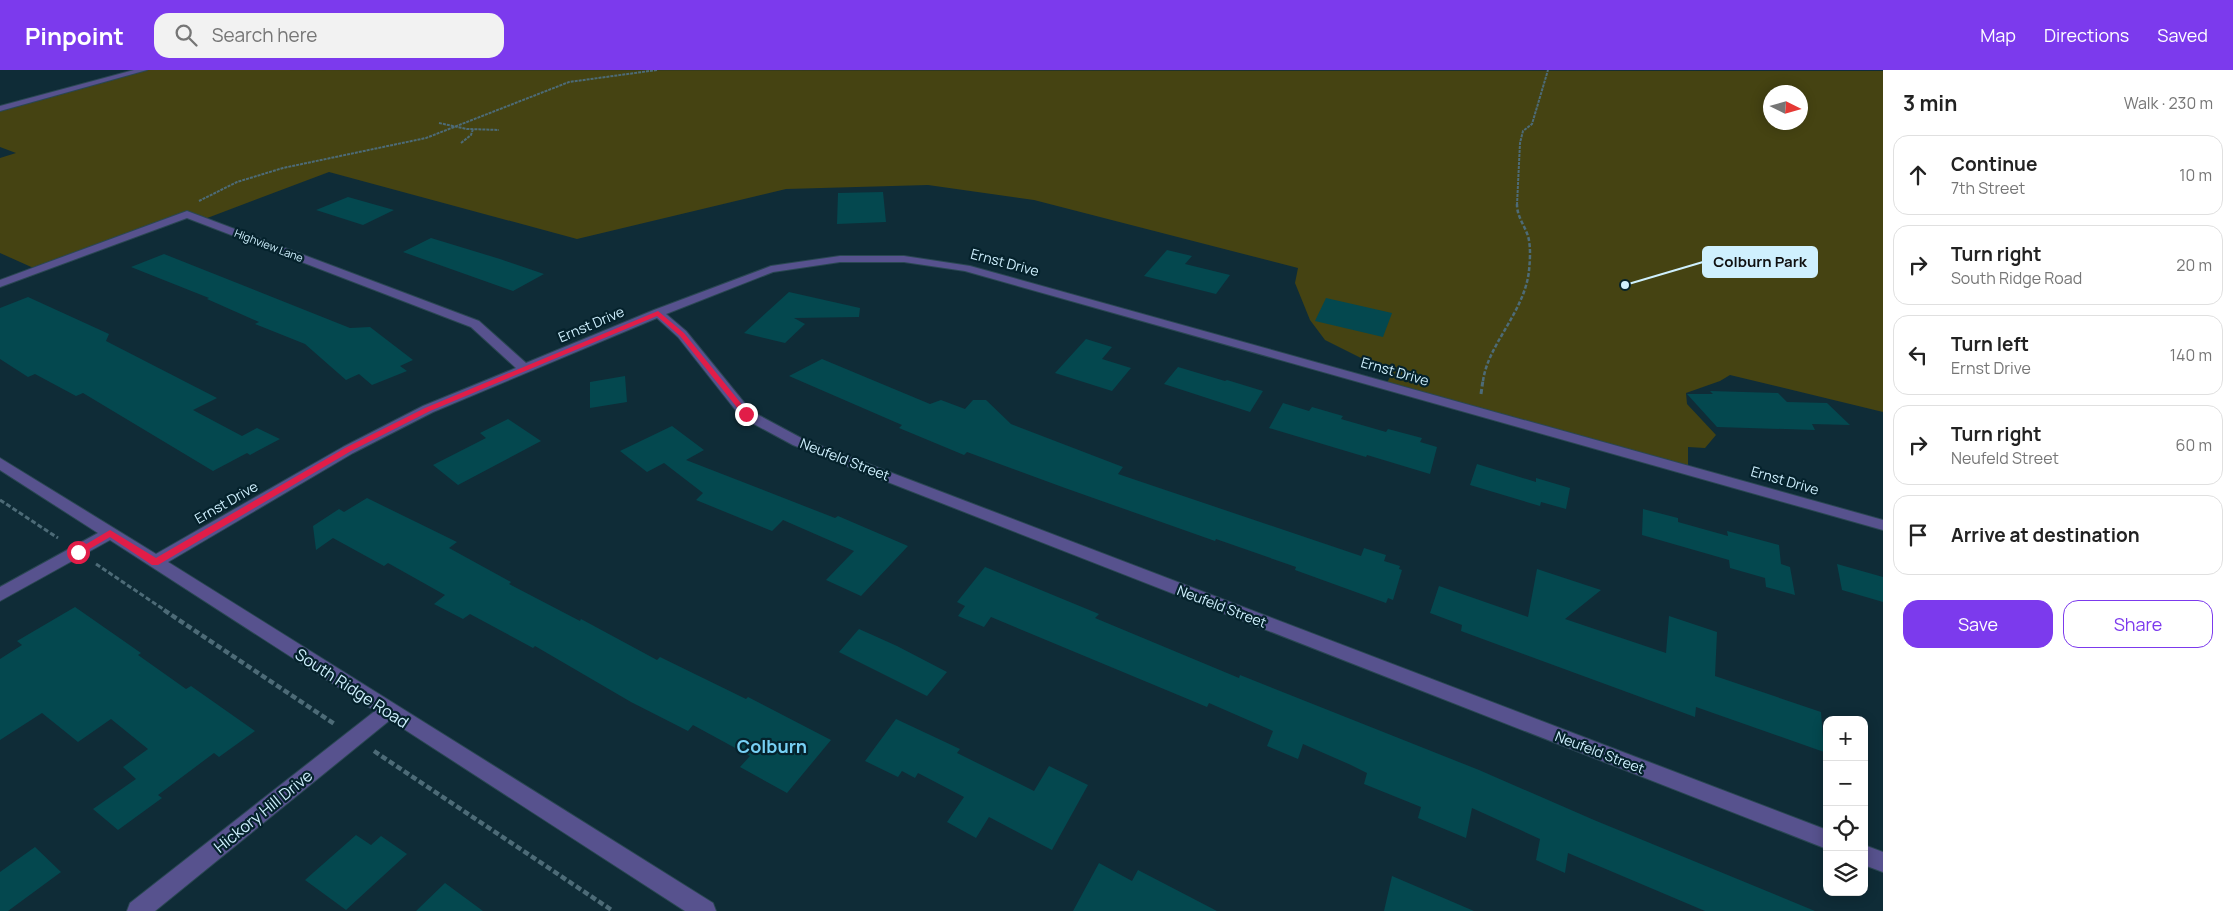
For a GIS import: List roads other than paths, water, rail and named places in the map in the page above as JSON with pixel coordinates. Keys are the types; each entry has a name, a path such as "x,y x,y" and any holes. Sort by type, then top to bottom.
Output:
{"street":[{"path":"0,109 143,70"},
{"name":"Highview Lane","path":"0,284 186,214 475,324 525,369"},
{"name":"Ernst Drive","path":"155,562 348,450 428,410 658,313 771,269 840,259 904,259 966,268 1883,524"},
{"name":"Neufeld Street","path":"658,313 682,334 746,414 798,442 1823,838"},
{"name":"South Ridge Road","path":"0,463 705,911"},
{"path":"0,594 110,533"},
{"name":"Hickory Hill Drive","path":"138,911 388,711"},
{"path":"1868,856 1883,862"}],"place":[{"name":"Colburn Park","path":"1625,285"}],"district":[{"name":"Colburn","path":"772,746"}]}
